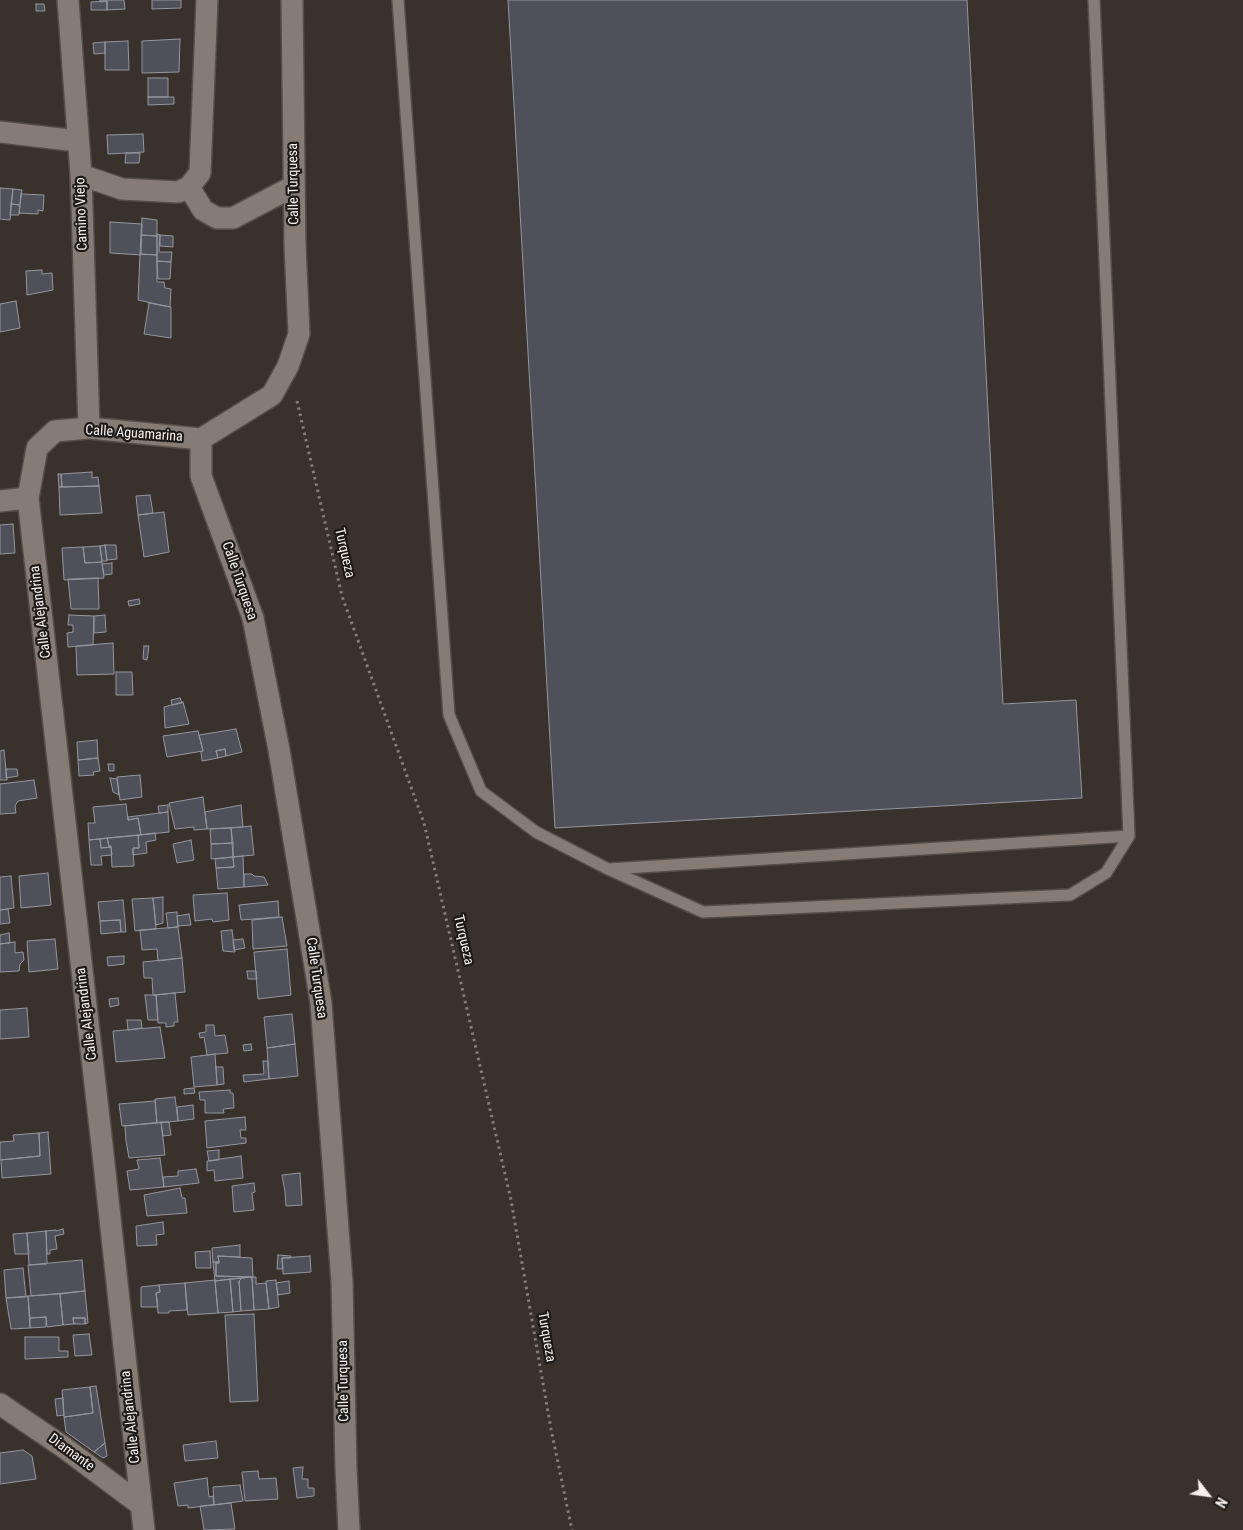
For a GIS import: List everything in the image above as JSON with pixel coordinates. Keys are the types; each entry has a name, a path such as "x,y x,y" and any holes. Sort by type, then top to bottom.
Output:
{"street":[{"name":"Camino Viejo","path":"68,0 81,175 89,428"},
{"path":"81,175 122,189 178,192 189,187 200,173 206,0"},
{"name":"Calle Turquesa","path":"288,366 299,334 295,246 292,0"},
{"path":"0,132 77,140"},
{"path":"189,187 203,210 217,218 233,218 294,186"},
{"name":"Calle Aguamarina","path":"28,498 37,448 55,432 89,428 201,439 272,395 288,366"},
{"name":"Calle Turquesa","path":"201,439 201,476 253,618 279,750 321,1003 342,1282 349,1530"},
{"path":"0,501 28,498"},
{"name":"Calle Alejandrina","path":"28,498 144,1530"},
{"name":"Diamante","path":"0,1404 62,1446 141,1505"}],"lane":[{"path":"398,0 449,715 480,791 536,832 608,869 703,912 1070,895 1106,873 1129,836 1094,0"},
{"path":"608,869 1129,836"}],"path":[{"name":"Turqueza","path":"288,366 342,596 424,823 511,1200 551,1429 572,1530"}],"building":[{"path":"100,0 124,0 125,9 107,10 107,1 100,2"},
{"path":"152,0 181,0 181,8 152,9"},
{"path":"508,0 967,0 1003,704 1076,700 1082,798 555,828"},
{"path":"107,1 107,10 91,10 91,2"},
{"path":"36,4 44,4 45,11 36,11"},
{"path":"180,39 179,72 142,73 142,41"},
{"path":"128,41 129,70 105,70 105,42"},
{"path":"105,42 105,53 94,54 93,43"},
{"path":"148,78 168,78 168,97 148,97"},
{"path":"148,97 174,97 174,104 148,105"},
{"path":"143,134 144,152 108,154 107,135"},
{"path":"126,153 140,153 139,163 125,163"},
{"path":"0,188 13,189 10,220 0,219"},
{"path":"13,189 22,190 20,205 11,204"},
{"path":"21,194 44,195 43,211 38,210 38,214 19,213"},
{"path":"11,204 20,205 19,215 10,215"},
{"path":"142,218 157,220 157,236 141,235"},
{"path":"110,222 142,224 141,255 110,253"},
{"path":"157,234 160,235 159,252 172,252 171,262 157,261"},
{"path":"141,235 157,236 157,255 140,254"},
{"path":"160,235 173,236 173,247 160,246"},
{"path":"140,254 157,255 157,282 164,282 165,288 171,289 170,307 138,300"},
{"path":"157,261 171,262 170,279 158,279"},
{"path":"42,270 42,274 52,273 53,290 27,295 26,271"},
{"path":"16,301 20,328 0,332 0,304"},
{"path":"149,303 171,307 171,338 144,334"},
{"path":"92,472 92,478 98,477 99,486 62,487 61,474"},
{"path":"58,474 61,474 62,487 59,487"},
{"path":"99,486 102,513 60,515 59,487"},
{"path":"150,495 153,513 138,515 136,496"},
{"path":"164,512 169,552 144,557 138,515"},
{"path":"13,524 15,553 0,554 0,525"},
{"path":"105,545 107,561 102,561 100,546"},
{"path":"105,545 116,545 117,559 107,560"},
{"path":"100,546 102,562 85,563 83,547"},
{"path":"83,547 85,563 102,562 104,578 64,580 62,548"},
{"path":"112,563 112,574 104,575 102,564"},
{"path":"98,578 99,609 71,609 68,579"},
{"path":"139,599 140,604 129,606 128,601"},
{"path":"69,615 94,616 93,645 68,647 67,633 73,632 73,625 68,625"},
{"path":"105,615 106,632 94,633 94,616"},
{"path":"113,643 114,674 77,675 76,646"},
{"path":"144,646 149,646 147,660 143,659"},
{"path":"116,672 132,672 133,695 116,695"},
{"path":"180,698 182,703 172,705 171,700"},
{"path":"183,702 189,724 165,728 164,707"},
{"path":"236,729 242,752 226,756 225,749 216,751 218,758 202,761 201,752 203,751 199,735"},
{"path":"198,731 203,751 167,757 163,736"},
{"path":"97,740 98,758 78,760 77,742"},
{"path":"225,749 226,756 218,758 216,751"},
{"path":"4,750 7,780 0,780 0,751"},
{"path":"98,758 100,771 93,772 94,775 79,776 78,760"},
{"path":"108,764 114,764 114,771 109,771"},
{"path":"6,769 17,769 18,776 6,778"},
{"path":"140,775 142,797 120,800 117,777"},
{"path":"110,778 117,779 119,795 113,792"},
{"path":"34,780 37,798 18,801 15,806 16,813 0,814 0,784"},
{"path":"203,797 207,829 194,830 194,827 175,829 169,803"},
{"path":"126,804 128,820 138,818 141,835 89,840 88,823 95,823 93,807"},
{"path":"168,805 168,812 159,813 158,806"},
{"path":"241,805 243,827 207,829 205,812"},
{"path":"168,812 169,832 141,835 138,818 128,820 128,817"},
{"path":"251,826 254,855 233,857 231,828"},
{"path":"231,828 233,843 211,844 210,829"},
{"path":"155,833 156,840 146,842 147,853 133,855 133,848 139,848 138,835"},
{"path":"138,835 139,848 133,848 134,866 112,867 111,846 109,846 107,838"},
{"path":"107,838 111,847 101,848 100,839"},
{"path":"100,839 101,848 111,847 112,855 101,856 102,865 91,865 89,840"},
{"path":"191,840 194,860 177,863 173,844"},
{"path":"233,843 233,857 211,859 211,844"},
{"path":"243,856 244,887 218,889 216,868 234,867 233,857"},
{"path":"233,857 234,867 216,868 215,859"},
{"path":"48,873 51,905 21,908 19,876"},
{"path":"244,874 264,877 268,885 244,887"},
{"path":"11,876 14,908 0,910 0,877"},
{"path":"227,893 229,920 213,922 212,919 195,921 193,895"},
{"path":"163,897 163,923 156,925 153,898"},
{"path":"153,898 156,929 135,931 132,899"},
{"path":"123,900 126,932 121,932 120,920 100,921 98,902"},
{"path":"278,901 279,917 241,920 239,905"},
{"path":"8,909 10,923 0,924 0,910"},
{"path":"177,912 178,927 168,928 166,913"},
{"path":"189,914 191,925 178,926 177,916"},
{"path":"282,917 287,946 253,949 252,920"},
{"path":"120,920 121,932 101,934 100,921"},
{"path":"178,927 182,958 158,961 157,949 142,950 140,930"},
{"path":"232,930 235,952 223,951 221,931"},
{"path":"9,933 10,943 0,944 0,935"},
{"path":"55,939 58,969 29,972 27,941"},
{"path":"243,939 245,948 234,950 233,940"},
{"path":"15,942 15,953 23,952 24,960 20,964 19,971 0,972 0,944"},
{"path":"287,949 291,995 258,999 254,952"},
{"path":"124,956 124,964 108,966 107,957"},
{"path":"182,958 185,992 153,995 152,978 144,978 143,962"},
{"path":"247,971 256,971 257,979 248,979"},
{"path":"175,993 178,1022 174,1022 174,1026 166,1027 166,1023 158,1023 156,995"},
{"path":"145,995 156,995 158,1020 148,1020"},
{"path":"118,998 119,1005 110,1007 109,999"},
{"path":"27,1008 29,1037 0,1039 0,1010"},
{"path":"292,1014 295,1044 267,1048 264,1017"},
{"path":"127,1020 141,1020 142,1028 128,1030"},
{"path":"206,1025 214,1025 215,1036 225,1035 228,1053 207,1055 204,1037 200,1038 199,1033 206,1032"},
{"path":"160,1027 165,1058 116,1062 113,1031"},
{"path":"251,1044 252,1050 244,1051 243,1045"},
{"path":"295,1044 298,1076 269,1079 267,1048"},
{"path":"215,1054 217,1085 194,1087 191,1057"},
{"path":"263,1061 268,1061 269,1079 244,1082 243,1075 264,1074"},
{"path":"216,1067 223,1067 224,1084 217,1085"},
{"path":"194,1088 195,1093 184,1094 184,1089"},
{"path":"230,1090 230,1093 233,1093 234,1108 223,1109 224,1113 205,1113 205,1100 200,1100 199,1092"},
{"path":"175,1097 178,1121 157,1123 155,1099"},
{"path":"155,1101 157,1123 122,1126 119,1104"},
{"path":"193,1105 194,1119 178,1121 177,1107"},
{"path":"245,1117 246,1130 240,1130 241,1138 246,1138 246,1143 207,1148 205,1121"},
{"path":"161,1122 169,1122 171,1135 163,1136"},
{"path":"161,1122 165,1155 129,1158 125,1126"},
{"path":"48,1132 51,1174 2,1178 1,1160 40,1156 39,1133"},
{"path":"39,1133 40,1156 0,1160 0,1142 14,1141 13,1135"},
{"path":"219,1150 219,1160 209,1161 207,1151"},
{"path":"241,1156 243,1178 215,1181 214,1170 207,1171 207,1161"},
{"path":"160,1158 164,1187 130,1190 127,1171 139,1169 137,1160"},
{"path":"196,1169 199,1183 164,1187 163,1177 178,1176 178,1171"},
{"path":"300,1173 302,1205 286,1206 282,1175"},
{"path":"254,1183 255,1192 252,1193 254,1210 234,1212 232,1186"},
{"path":"180,1188 182,1198 185,1198 187,1213 147,1216 144,1195"},
{"path":"163,1222 164,1234 156,1235 157,1245 137,1246 136,1226"},
{"path":"63,1229 64,1234 55,1236 57,1249 50,1250 50,1254 47,1254 46,1231"},
{"path":"46,1231 47,1264 29,1265 27,1233"},
{"path":"27,1233 29,1254 15,1254 13,1234"},
{"path":"240,1245 240,1257 218,1256 219,1262 213,1262 212,1248"},
{"path":"210,1251 211,1268 196,1268 195,1252"},
{"path":"278,1255 291,1256 290,1258 282,1258 283,1269 277,1269"},
{"path":"218,1256 252,1258 253,1277 216,1276 216,1263 219,1263"},
{"path":"310,1256 311,1272 283,1274 282,1258"},
{"path":"82,1260 85,1291 31,1296 28,1265"},
{"path":"213,1262 219,1262 216,1263 216,1276 251,1277 215,1281"},
{"path":"23,1268 26,1297 6,1298 4,1270"},
{"path":"252,1277 254,1310 241,1311 239,1281 242,1278"},
{"path":"252,1277 256,1277 256,1284 266,1283 269,1309 254,1310"},
{"path":"242,1278 239,1281 241,1311 233,1312 230,1279"},
{"path":"230,1279 233,1312 218,1313 215,1281"},
{"path":"215,1280 218,1313 188,1315 185,1283"},
{"path":"276,1280 279,1307 269,1309 266,1281"},
{"path":"289,1281 290,1293 278,1295 276,1283"},
{"path":"185,1283 187,1310 158,1313 156,1293 160,1292 159,1285"},
{"path":"159,1285 160,1292 156,1293 158,1307 141,1307 141,1287"},
{"path":"85,1291 88,1323 85,1324 85,1318 73,1318 74,1324 63,1325 60,1294"},
{"path":"60,1294 63,1325 47,1327 46,1317 30,1318 28,1296"},
{"path":"28,1296 30,1328 11,1329 6,1298"},
{"path":"254,1314 258,1401 230,1402 225,1315"},
{"path":"46,1317 46,1327 30,1328 30,1318"},
{"path":"73,1318 85,1318 85,1324 74,1324"},
{"path":"89,1334 92,1355 75,1356 73,1335"},
{"path":"25,1337 59,1337 59,1351 68,1351 68,1357 25,1359"},
{"path":"96,1386 105,1443 94,1452 66,1432 64,1417 93,1413 90,1387"},
{"path":"90,1387 93,1413 64,1417 62,1390"},
{"path":"63,1398 64,1415 57,1416 55,1399"},
{"path":"216,1441 218,1458 185,1461 183,1445"},
{"path":"105,1443 107,1456 103,1458 94,1452"},
{"path":"23,1450 32,1456 36,1479 0,1484 0,1453"},
{"path":"303,1467 302,1479 308,1479 308,1488 314,1488 314,1496 297,1498 293,1468"},
{"path":"258,1471 259,1479 276,1478 278,1499 245,1501 242,1472"},
{"path":"207,1478 209,1497 213,1496 214,1505 188,1508 188,1505 178,1506 174,1483"},
{"path":"240,1485 243,1501 214,1505 213,1487"},
{"path":"231,1503 235,1529 204,1530 200,1506"}]}
